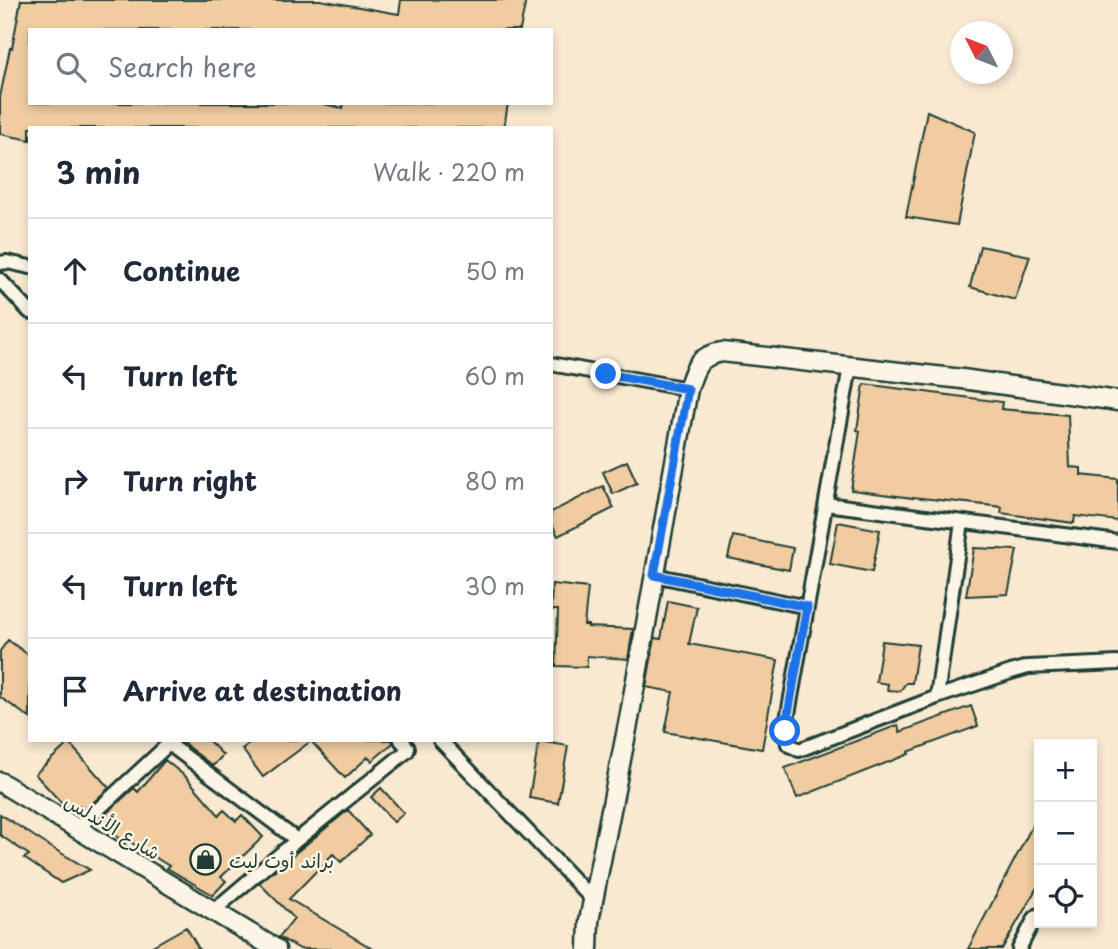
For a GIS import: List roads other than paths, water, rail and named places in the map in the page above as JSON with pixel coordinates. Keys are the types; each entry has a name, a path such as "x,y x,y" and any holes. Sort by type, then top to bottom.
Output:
{"main road":[{"path":"589,949 589,921 629,719 688,389 695,368 702,359 722,352 962,379 1118,401"},
{"name":"شارع الأندلس","path":"0,782 276,949"}],"street":[{"path":"0,263 28,267"},
{"path":"0,280 28,310"},
{"path":"553,364 688,389"},
{"path":"850,367 785,731 788,744 799,750 1011,671 1028,667 1118,663"},
{"path":"825,504 1118,542"},
{"path":"937,697 962,522"},
{"path":"654,575 807,607"},
{"path":"77,829 171,742 297,840"},
{"path":"213,911 407,751 408,748 403,742"},
{"path":"442,742 594,901"},
{"path":"1019,949 1034,920"}],"place":[{"name":"براند أوت ليت","path":"206,860"}]}
